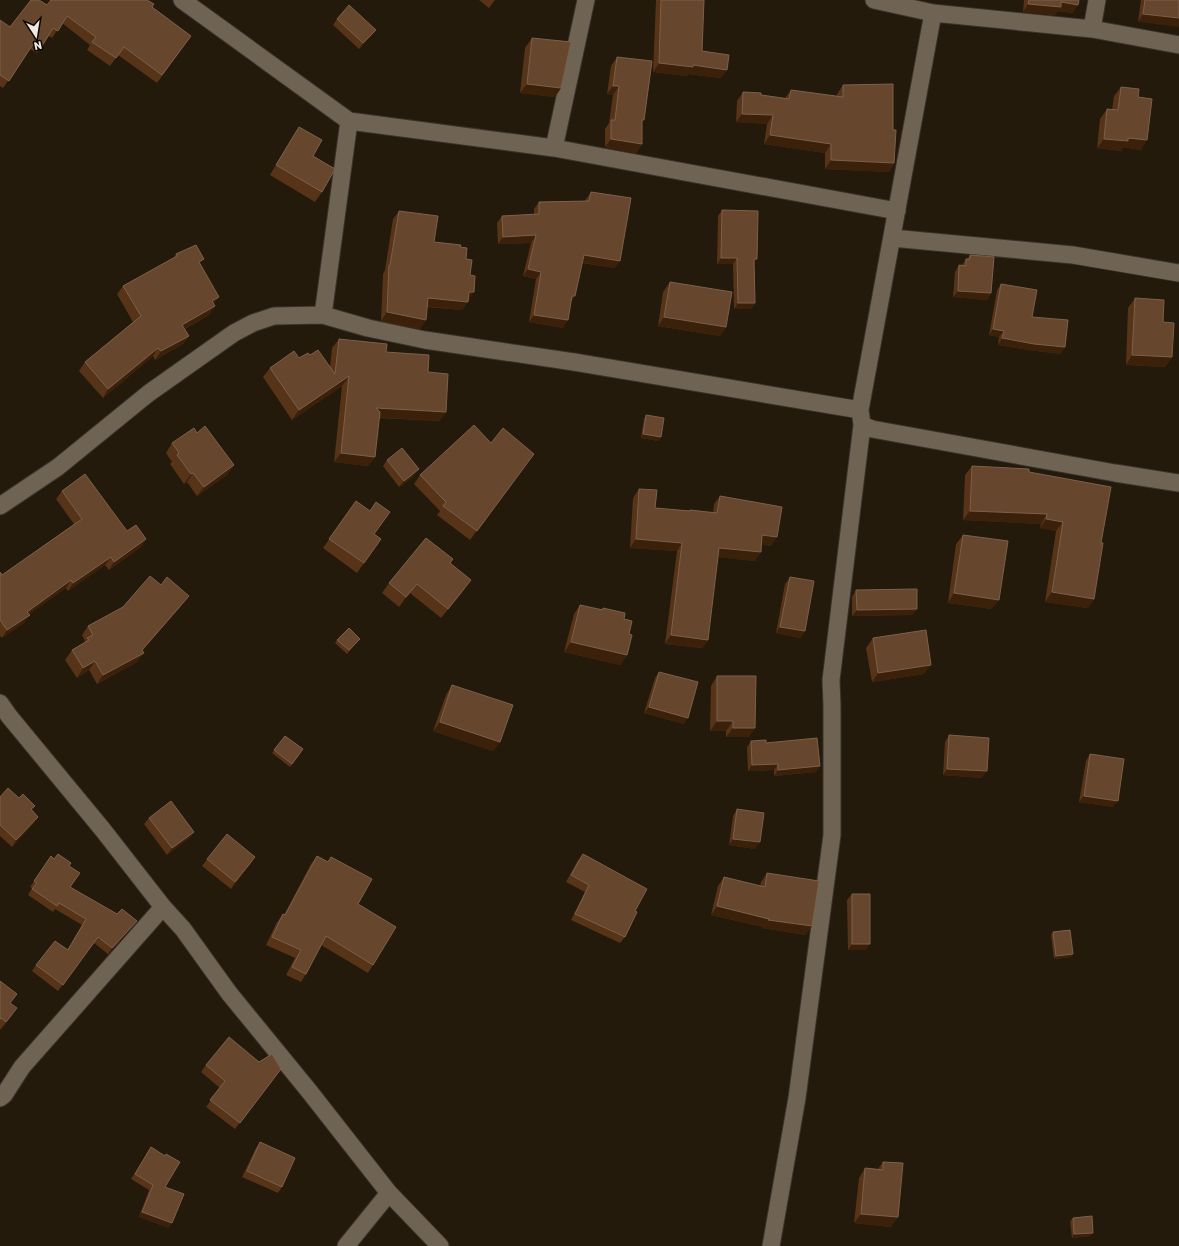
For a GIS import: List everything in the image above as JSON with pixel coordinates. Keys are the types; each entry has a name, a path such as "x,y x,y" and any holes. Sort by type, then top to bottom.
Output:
{"street":[{"path":"182,0 350,121 554,148 897,211"},
{"path":"554,148 586,0"},
{"path":"874,0 933,13 1092,29 1179,45"},
{"path":"1092,29 1097,0"},
{"path":"771,1246 797,1098 832,835 831,680 861,417 933,13"},
{"path":"323,315 350,121"},
{"path":"892,238 1073,255 1179,274"},
{"path":"0,506 58,467 149,393 234,332 253,323 274,316 323,315 368,328 425,340 574,362 861,417 872,429 1115,473 1179,483"},
{"path":"0,703 163,907 183,929 229,993 309,1091 388,1193 440,1246"},
{"path":"0,1098 22,1067 163,907"},
{"path":"346,1246 388,1193"}],"building":[{"path":"31,0 39,0 47,5 51,0 147,0 154,4 152,7 191,36 162,75 124,47 116,58 92,42 96,37 67,16 58,31 53,28 42,46 35,41 9,81 0,75 0,20 10,27"},
{"path":"661,0 704,0 702,51 729,55 727,70 693,65 693,67 659,63"},
{"path":"1029,0 1079,0 1078,5 1061,2 1061,7 1028,4"},
{"path":"1145,0 1179,0 1179,18 1143,14"},
{"path":"349,5 376,30 363,43 337,19"},
{"path":"532,38 571,42 561,88 527,84"},
{"path":"617,57 652,61 644,120 642,120 642,144 611,139 611,120 615,120 619,86 613,86"},
{"path":"893,84 893,130 896,130 894,163 831,160 831,144 770,135 773,115 742,114 743,92 761,93 761,95 789,99 791,90 843,97 843,85"},
{"path":"1121,87 1139,89 1138,97 1152,99 1147,140 1128,138 1128,141 1104,139 1107,109 1118,110"},
{"path":"299,127 322,140 313,156 335,169 322,192 276,165"},
{"path":"591,192 631,198 620,261 584,255 575,296 572,296 568,320 534,315 541,272 528,269 536,235 503,237 502,216 539,214 539,202 589,201"},
{"path":"722,210 758,211 757,259 754,259 755,303 738,303 737,258 721,258"},
{"path":"399,211 438,216 434,242 461,245 460,247 467,248 466,259 472,260 470,275 475,276 474,292 469,292 468,302 428,298 426,320 387,312 389,265"},
{"path":"196,245 204,259 199,262 219,297 212,301 215,306 182,325 189,336 161,351 158,348 108,389 85,362 141,316 123,286 177,256 176,254"},
{"path":"970,255 994,257 991,293 958,291 959,265 966,266 966,259 970,259"},
{"path":"670,282 732,292 726,327 664,317"},
{"path":"1001,284 1037,290 1032,317 1068,320 1065,347 1034,344 1002,338 1004,331 993,329"},
{"path":"1135,298 1164,300 1163,322 1174,323 1172,357 1132,355"},
{"path":"339,339 387,344 386,352 429,355 428,372 448,374 446,412 376,408 380,412 375,457 341,453 349,376 299,410 270,368 294,351 299,358 308,353 310,355 318,350 335,374"},
{"path":"646,415 664,418 661,437 643,434"},
{"path":"474,425 491,443 503,428 534,454 477,531 443,506 446,502 420,475"},
{"path":"205,426 234,465 204,487 193,473 191,474 177,455 179,453 172,443 194,428 197,433"},
{"path":"402,448 419,469 404,481 387,460"},
{"path":"972,466 1029,469 1029,472 1111,487 1101,543 1103,543 1094,599 1052,592 1063,522 1046,519 1047,514 970,511"},
{"path":"85,474 127,531 136,525 146,539 114,562 111,557 73,583 71,580 27,612 30,615 7,630 0,620 0,572 2,575 82,519 62,491"},
{"path":"639,489 657,490 655,508 717,513 720,496 782,507 777,537 762,535 761,552 719,548 708,640 671,635 682,543 636,539"},
{"path":"356,501 370,511 376,502 390,512 374,534 381,539 364,563 329,539"},
{"path":"963,535 1008,541 999,600 954,593"},
{"path":"426,538 453,559 450,563 471,580 448,609 417,584 406,597 389,583"},
{"path":"150,576 161,585 167,577 189,596 142,650 144,653 103,675 95,661 83,668 72,650 89,640 87,638 93,635 88,626 123,607"},
{"path":"790,577 814,581 805,631 780,627"},
{"path":"917,589 917,609 857,610 856,590"},
{"path":"580,605 625,613 624,619 632,621 629,634 632,635 627,655 571,642"},
{"path":"349,628 360,639 349,650 337,640"},
{"path":"926,630 931,665 878,673 873,638"},
{"path":"659,672 698,682 688,718 649,707"},
{"path":"717,676 756,676 755,728 733,728 733,721 717,721"},
{"path":"452,685 513,705 500,742 440,722"},
{"path":"949,735 989,738 987,771 947,769"},
{"path":"285,736 303,749 292,764 274,750"},
{"path":"817,738 820,766 778,770 778,764 752,765 751,741 766,740 766,743"},
{"path":"1090,754 1124,759 1118,801 1084,796"},
{"path":"8,788 19,798 23,794 35,806 31,809 38,817 16,840 0,825 0,797"},
{"path":"171,801 194,832 172,848 149,818"},
{"path":"737,809 764,813 760,842 733,839"},
{"path":"227,834 255,857 235,882 207,859"},
{"path":"58,854 71,863 69,866 80,873 70,887 117,914 122,909 137,921 112,948 98,937 63,985 36,965 55,941 68,950 86,919 59,903 57,906 32,889 37,883 34,881 51,856 54,859"},
{"path":"583,854 647,889 635,911 637,912 625,937 575,914 589,885 571,875"},
{"path":"317,856 328,862 331,857 372,879 358,904 396,927 373,965 326,936 306,974 292,967 301,950 272,937 283,914 285,915"},
{"path":"767,873 819,881 812,926 768,920 769,919 717,906 724,877 765,887"},
{"path":"852,894 870,894 870,944 852,944"},
{"path":"1070,930 1073,954 1056,956 1053,932"},
{"path":"0,981 17,994 10,1003 17,1008 6,1022 1,1018 0,1019"},
{"path":"229,1037 259,1062 272,1054 281,1069 240,1123 210,1100 225,1081 206,1065"},
{"path":"260,1142 295,1158 282,1187 247,1171"},
{"path":"151,1147 165,1156 166,1154 180,1162 165,1187 184,1194 172,1223 142,1212 153,1185 135,1174"},
{"path":"883,1162 903,1163 898,1217 861,1214 865,1168 883,1170"},
{"path":"1092,1216 1093,1233 1074,1234 1073,1218"}]}
